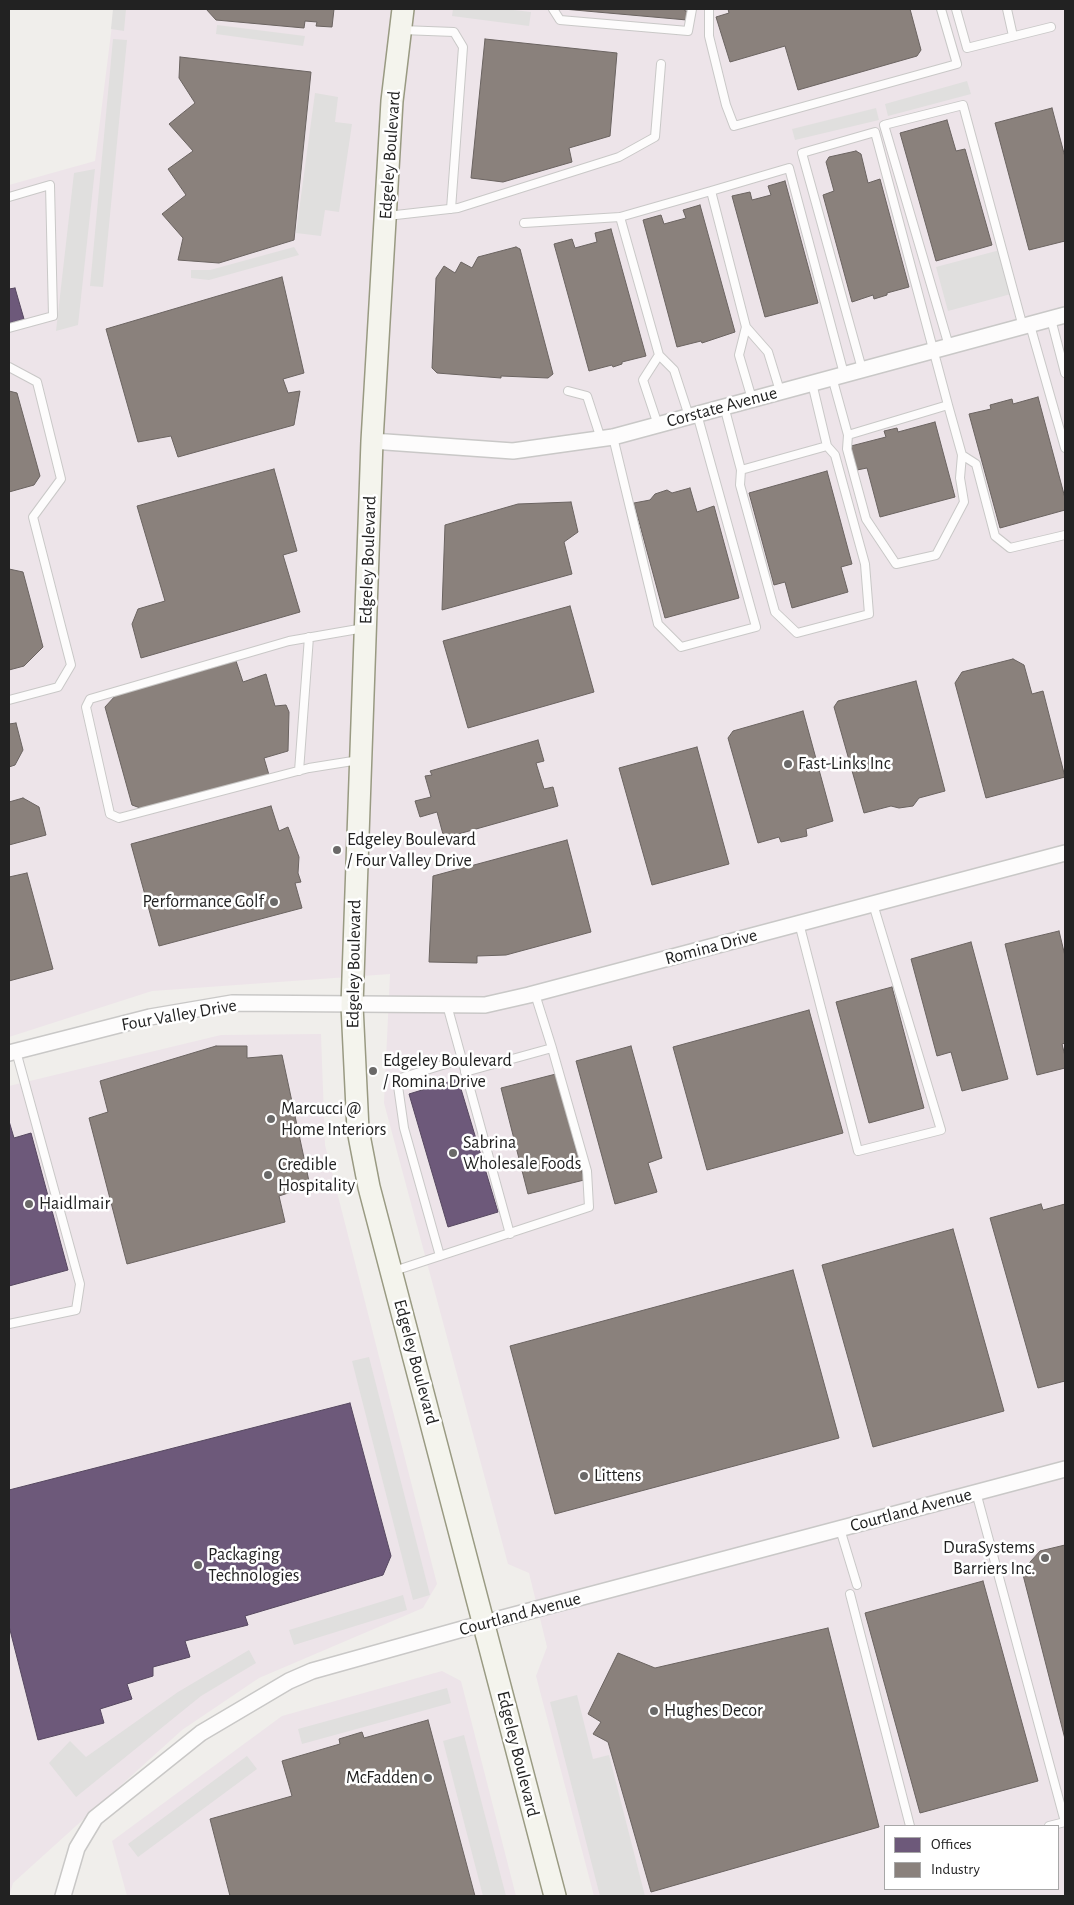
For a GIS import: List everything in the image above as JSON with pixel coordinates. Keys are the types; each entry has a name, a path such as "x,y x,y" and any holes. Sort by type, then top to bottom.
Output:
{"street":[{"name":"Edgeley Boulevard","path":"403,9 392,101 372,441 352,1005 358,1130 370,1187 554,1896"},
{"name":"Corstate Avenue","path":"372,441 513,451 607,438 1058,317"},
{"name":"Romina Drive","path":"352,1005 485,1005 535,994 1065,853"},
{"name":"Four Valley Drive","path":"12,1052 150,1017 232,1003 324,1003 352,1005"},
{"name":"Courtland Avenue","path":"62,1896 77,1848 95,1818 201,1733 289,1681 312,1671 484,1623 1065,1468"}],"lane":[{"path":"553,9 560,20 688,31 692,9"},
{"path":"709,9 709,36 726,105 734,126 957,64 942,9"},
{"path":"956,9 967,48 1051,26"},
{"path":"1006,9 1013,36"},
{"path":"400,30 454,32 463,47 451,209"},
{"path":"386,216 458,208 619,157 655,137 661,64"},
{"path":"949,346 884,125 963,105 1027,326 1065,448"},
{"path":"524,223 620,217 789,168 838,376 848,435 847,449 866,519 896,564 936,555 964,502 960,478 962,455 876,132 802,153 862,369"},
{"path":"9,197 50,185 53,316 9,328"},
{"path":"711,191 746,327 768,352 780,391"},
{"path":"568,391 587,396 607,438 658,624 681,647 756,627 693,415 674,370 659,355 620,217"},
{"path":"1058,317 1065,373"},
{"path":"746,327 739,355 752,399"},
{"path":"658,425 643,380 659,355"},
{"path":"9,367 37,382 61,479 33,516 71,666 58,687 9,700"},
{"path":"724,406 741,470 740,485 775,612 797,633 806,631 869,614 865,564 835,455 827,446 812,383"},
{"path":"848,435 948,405"},
{"path":"741,470 827,446"},
{"path":"962,455 976,464 995,536 1010,548 1065,535"},
{"path":"361,760 299,771 119,818 110,814 86,708 90,699 289,641 366,628"},
{"path":"299,771 309,637"},
{"path":"799,923 858,1151 941,1130 873,904"},
{"path":"392,1272 589,1207 587,1171 535,994"},
{"path":"447,1005 510,1234"},
{"path":"465,1072 552,1048"},
{"path":"9,1324 76,1310 80,1284 12,1052"},
{"path":"440,1256 404,1128 397,1079 462,1059"},
{"path":"976,1492 1065,1822"},
{"path":"840,1529 857,1585"},
{"path":"850,1594 910,1825"}],"shaded area":[{"path":"113,9 126,9 124,31 111,29"},
{"path":"114,9 1065,9 1065,1896 594,1896 536,1676 547,1647 529,1573 508,1564 384,1103 390,974 152,991 9,1037 9,185 95,161"},
{"path":"453,9 505,9 531,12 529,26 452,16"},
{"path":"217,25 305,36 303,46 216,34"},
{"path":"113,39 127,40 103,287 90,286"},
{"path":"967,81 971,94 888,116 885,104"},
{"path":"315,93 338,97 335,122 352,124 339,212 325,210 321,236 296,233"},
{"path":"876,108 879,120 795,140 792,129"},
{"path":"95,169 78,325 56,331 74,173"},
{"path":"294,247 299,255 209,280 191,278 191,270 210,270"},
{"path":"1000,250 1011,294 948,311 936,267"},
{"path":"321,1034 325,1145 437,1584 423,1608 259,1678 182,1730 13,1883 9,1896 9,1086 221,1035"},
{"path":"369,1357 430,1595 413,1600 352,1361"},
{"path":"403,1595 407,1610 294,1645 289,1630"},
{"path":"249,1650 256,1663 201,1696 76,1797 49,1763 70,1741 86,1757 178,1692"},
{"path":"442,1671 461,1681 516,1896 127,1896 112,1841 282,1716"},
{"path":"447,1688 451,1703 302,1744 298,1729"},
{"path":"577,1695 593,1759 609,1755 645,1896 600,1896 550,1702"},
{"path":"464,1735 506,1896 483,1896 443,1741"},
{"path":"247,1756 257,1769 138,1857 128,1844"}],"building: Offices":[{"path":"15,288 24,319 9,323 9,289"},
{"name":"Sabrina Wholesale Foods","path":"458,1079 498,1212 448,1227 409,1094"},
{"name":"Haidlmair","path":"9,1121 14,1138 31,1133 68,1270 9,1286"},
{"name":"Packaging Technologies","path":"350,1403 391,1556 383,1575 245,1616 248,1625 185,1641 190,1657 153,1667 153,1676 127,1684 132,1699 100,1709 104,1723 38,1740 9,1626 9,1490"}],"building: Industry":[{"path":"206,9 334,9 332,27 316,26 317,22 305,21 304,28 216,20"},
{"path":"563,9 685,9 685,11 688,11 687,20"},
{"path":"728,9 910,9 921,50 917,56 798,90 785,46 730,62 716,17 729,13"},
{"path":"485,39 617,53 610,136 569,148 572,162 503,182 471,178"},
{"path":"180,57 311,72 294,240 219,263 178,260 183,238 162,214 186,195 168,169 193,151 169,124 195,103 179,78"},
{"path":"1052,108 1065,157 1065,241 1029,250 995,123"},
{"path":"947,120 956,151 965,149 992,245 936,261 900,133"},
{"path":"856,151 861,154 868,183 880,179 909,287 874,299 873,295 852,302 823,195 834,191 826,162 829,157"},
{"path":"785,181 818,303 765,317 732,196 750,192 752,200 771,195 768,186"},
{"path":"700,205 735,332 702,343 701,341 677,347 643,220 661,215 664,224 686,218 683,210"},
{"path":"611,229 646,356 622,362 622,364 613,367 612,365 589,371 554,244 572,239 575,248 597,242 595,233"},
{"path":"516,247 520,249 553,374 548,378 501,376 501,378 437,373 432,368 436,278 444,266 455,273 461,262 472,268 478,257"},
{"path":"282,277 304,373 283,379 288,393 300,391 294,425 178,457 171,436 138,442 106,329"},
{"path":"9,391 17,393 40,476 34,485 9,492"},
{"path":"1038,397 1065,498 1065,510 1000,528 969,414 991,409 990,405 1012,399 1013,404"},
{"path":"935,422 955,497 880,517 867,468 857,470 851,446 886,437 884,431 897,428 898,432"},
{"path":"274,469 297,551 283,555 300,612 141,658 132,624 138,609 165,601 137,506"},
{"path":"827,471 852,564 841,567 848,592 792,608 785,582 774,585 749,493"},
{"path":"690,488 697,512 714,506 739,598 665,618 634,503 650,500 655,494 667,490 672,493"},
{"path":"571,502 578,532 564,542 572,574 442,610 445,525 518,504"},
{"path":"9,569 23,572 43,647 24,666 9,670"},
{"path":"570,606 594,692 468,728 443,641"},
{"path":"1013,659 1024,665 1032,694 1043,691 1065,777 986,798 955,683 962,672"},
{"path":"236,661 243,682 266,674 275,706 286,705 289,712 288,751 264,758 269,775 143,809 132,805 105,707 116,695"},
{"path":"916,681 945,791 919,798 913,806 899,808 891,806 864,813 834,707 838,701"},
{"path":"803,711 833,821 806,829 807,836 781,842 779,837 758,843 728,738 733,731"},
{"path":"16,723 23,750 15,765 9,767 9,724"},
{"path":"538,740 544,761 536,763 544,789 553,787 558,806 444,838 437,812 420,817 415,801 431,797 425,776 432,775 430,771"},
{"path":"697,747 729,864 652,885 619,768"},
{"path":"23,798 39,807 46,835 9,845 9,802"},
{"path":"271,806 279,831 288,827 299,857 298,873 301,882 295,883 302,908 159,946 131,844"},
{"path":"567,840 591,932 506,955 477,956 477,963 429,962 433,876"},
{"path":"27,873 53,969 9,981 9,877"},
{"path":"1059,931 1065,956 1065,1043 1062,1044 1065,1068 1037,1075 1005,944"},
{"path":"971,942 1008,1079 962,1091 951,1052 937,1056 911,959"},
{"path":"892,987 924,1108 869,1123 836,1002"},
{"path":"809,1010 843,1133 707,1170 673,1047"},
{"path":"216,1046 247,1046 247,1058 282,1055 310,1186 279,1196 285,1222 127,1264 89,1118 108,1112 100,1081"},
{"path":"631,1046 662,1158 648,1163 657,1192 615,1204 576,1061"},
{"path":"556,1074 584,1180 528,1194 501,1088"},
{"path":"1041,1204 1043,1210 1065,1204 1065,1381 1038,1388 990,1218"},
{"path":"953,1229 1004,1411 873,1447 822,1265"},
{"path":"793,1270 839,1438 555,1514 510,1346"},
{"path":"1065,1545 1065,1739 1022,1571 1040,1551"},
{"path":"983,1581 1038,1781 920,1813 865,1613"},
{"path":"828,1628 879,1827 651,1892 608,1742 593,1734 601,1722 588,1714 618,1653 655,1668"},
{"path":"428,1720 475,1896 230,1896 210,1819 292,1796 282,1761 340,1744 339,1739 362,1732 364,1738"}],"place":[{"name":"Fast-Links Inc","path":"788,764"},
{"name":"Edgeley Boulevard / Four Valley Drive","path":"337,850"},
{"name":"Performance Golf","path":"274,902"},
{"name":"Edgeley Boulevard / Romina Drive","path":"373,1071"},
{"name":"Marcucci @ Home Interiors","path":"271,1119"},
{"name":"Sabrina Wholesale Foods","path":"453,1153"},
{"name":"Credible Hospitality","path":"268,1175"},
{"name":"Haidlmair","path":"29,1204"},
{"name":"Littens","path":"584,1476"},
{"name":"DuraSystems Barriers Inc.","path":"1045,1558"},
{"name":"Packaging Technologies","path":"198,1565"},
{"name":"Hughes Decor","path":"654,1711"},
{"name":"McFadden","path":"428,1778"}]}
